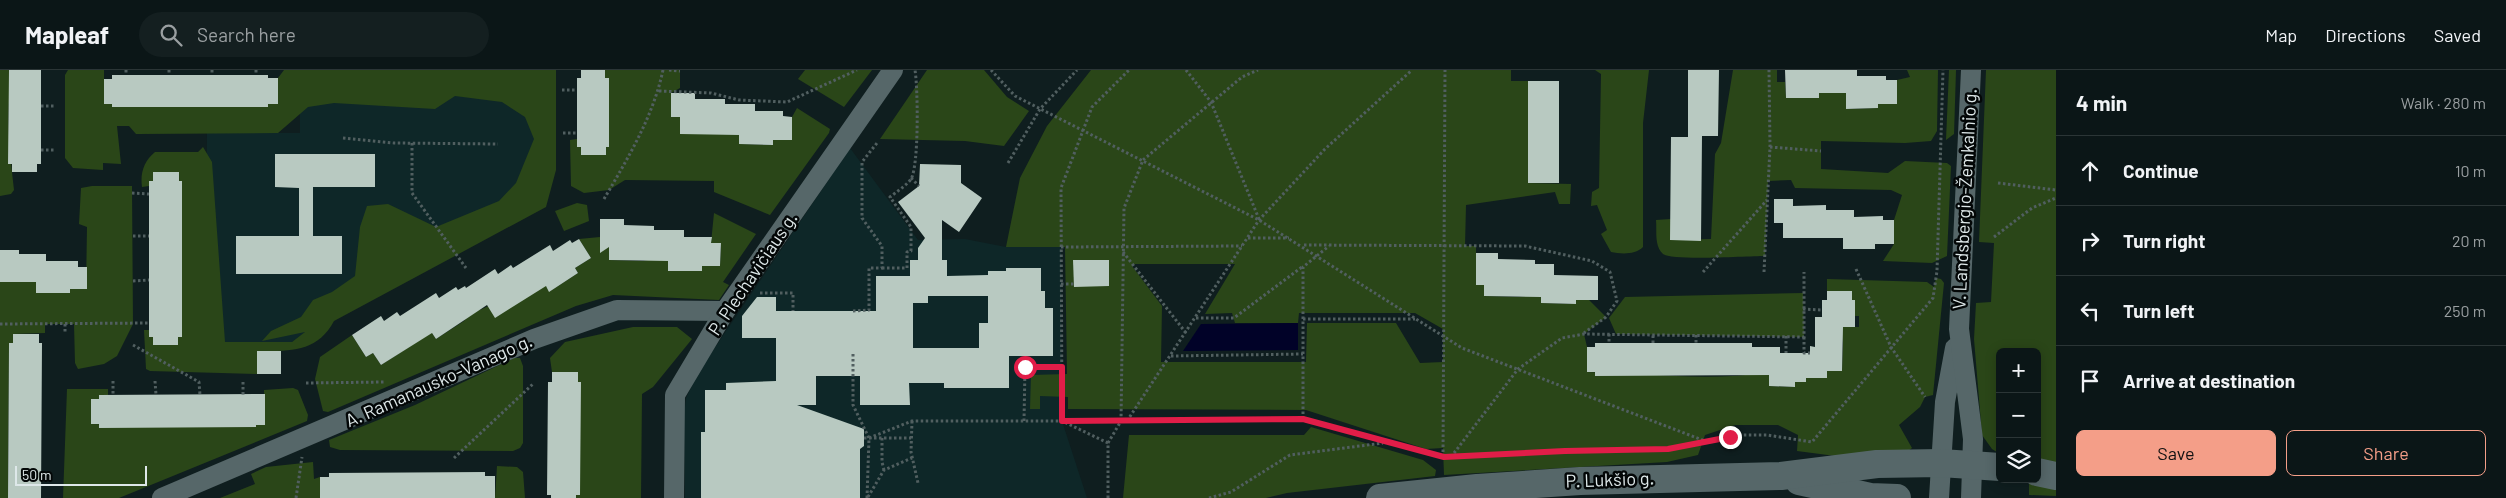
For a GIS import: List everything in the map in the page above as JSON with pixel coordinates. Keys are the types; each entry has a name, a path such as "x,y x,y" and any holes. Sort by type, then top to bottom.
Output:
{"main road":[{"name":"P. Lukšio g.","path":"1380,498 1477,488 1580,481 1781,476 1877,464 1941,463 1973,464 1996,467"},
{"path":"2041,473 2056,476"},
{"name":"P. Lukšio g.","path":"1781,476 1870,497 1897,498"}],"street":[{"name":"P. Plechavičiaus g.","path":"674,498 675,395 725,311 893,70"},
{"name":"V. Landsbergio-Žemkalnio g.","path":"1939,498 1945,402 1959,329 1971,70"},
{"name":"A. Ramanausko-Vanago g.","path":"162,498 534,339 617,310 725,311"},
{"name":"V. Landsbergio-Žemkalnio g.","path":"1959,329 1973,439 1971,498"}],"path":[{"path":"126,70 126,75"},
{"path":"169,70 169,75"},
{"path":"212,70 212,75"},
{"path":"604,199 639,137 659,91 663,70"},
{"path":"669,70 680,71"},
{"path":"659,91 711,93 739,100 787,102 856,70"},
{"path":"853,311 869,310 869,268 907,268 907,252 911,251 911,227 890,197 911,178 916,146 917,85 915,70"},
{"path":"991,70 1015,96 1259,220 1302,245 1462,348 1705,442"},
{"path":"1008,163 1040,109 1077,70"},
{"path":"1062,421 1061,188 1092,107 1129,70"},
{"path":"1186,70 1210,102 1259,220"},
{"path":"1108,498 1108,443 1121,421 1124,208 1143,160 1210,102 1242,77 1258,70"},
{"path":"1128,421 1259,220 1325,149 1412,70"},
{"path":"1444,457 1443,246 1445,70"},
{"path":"1764,272 1770,147 1769,70"},
{"path":"870,438 912,421 1303,419 1386,443 1444,457 1565,451 1668,449 1738,435 1767,435 1812,442 1933,298 1937,271 1943,70"},
{"path":"562,90 577,90"},
{"path":"41,106 56,106"},
{"path":"563,132 577,132"},
{"path":"343,138 412,143 498,144"},
{"path":"412,143 412,193 466,268"},
{"path":"877,143 862,162 862,218 882,246 882,268"},
{"path":"1770,147 1821,151"},
{"path":"41,150 56,150"},
{"path":"911,178 920,186"},
{"path":"1998,183 2056,190"},
{"path":"132,193 149,194"},
{"path":"1994,237 2032,208 2056,198"},
{"path":"1703,272 1767,200"},
{"path":"133,236 149,236"},
{"path":"1248,238 1290,238"},
{"path":"1302,245 1526,246 1592,261 1610,272 1616,301 1606,317 1584,334"},
{"path":"1195,318 1234,318 1303,267 1329,245"},
{"path":"1061,246 1243,246"},
{"path":"1123,252 1186,333"},
{"path":"1303,267 1303,419"},
{"path":"1856,269 1891,347 1924,397"},
{"path":"1804,272 1804,353 1810,353"},
{"path":"133,281 149,280"},
{"path":"1061,284 1074,284"},
{"path":"738,293 793,293 793,311"},
{"path":"1804,309 1822,310"},
{"path":"1303,319 1415,319"},
{"path":"0,324 149,323"},
{"path":"65,324 65,333"},
{"path":"1451,457 1518,369 1562,338 1584,334 1804,337"},
{"path":"1609,334 1609,343"},
{"path":"1652,343 1653,334"},
{"path":"1696,335 1696,343"},
{"path":"1738,336 1738,343"},
{"path":"1786,336 1786,353"},
{"path":"133,345 199,382 200,395"},
{"path":"853,354 854,405 870,438 867,498"},
{"path":"1171,356 1303,354"},
{"path":"1024,421 1025,367 1062,367"},
{"path":"113,381 113,395"},
{"path":"156,381 156,395"},
{"path":"243,382 243,395"},
{"path":"306,383 386,382"},
{"path":"454,458 534,383"},
{"path":"912,421 912,458 918,483"},
{"path":"1062,421 1108,443"},
{"path":"882,433 882,462 884,470"},
{"path":"864,438 911,438"},
{"path":"1209,498 1231,492 1290,455 1386,443"},
{"path":"296,498 302,454"},
{"path":"867,498 884,470 912,458"}],"shaded area":[{"path":"300,76 544,76 543,199 323,320 292,342 206,342 207,133 300,133"},
{"path":"850,148 918,240 965,239 1006,247 1061,247 1062,421 1087,498 685,498 684,415 686,398 699,371"}],"green space":[{"path":"0,70 9,70 9,77 12,77 9,119 14,190 11,194 0,196"},
{"path":"68,70 104,70 104,104 112,104 112,107 138,107 138,104 155,104 156,107 181,107 181,103 198,103 199,107 225,107 225,104 242,104 242,107 268,107 268,104 278,104 278,78 284,70 556,70 556,170 546,207 334,321 327,331 311,345 291,350 257,351 257,374 150,371 146,369 144,330 149,330 149,337 153,337 153,345 178,345 178,337 182,337 179,172 153,172 153,181 149,186 142,187 144,168 148,159 155,152 198,152 203,147 212,162 225,342 292,342 305,332 262,341 271,331 301,317 313,300 332,292 355,276 360,227 367,206 388,204 436,227 499,201 516,183 534,139 525,117 502,102 455,96 435,109 334,103 308,107 278,133 136,134 129,126 117,126 121,164 103,163 103,170 73,168 65,158 65,75"},
{"path":"605,70 680,70 680,88 671,93 671,117 680,117 680,134 713,134 740,129 740,144 773,145 773,140 791,140 792,117 797,108 830,129 829,133 770,215 714,192 714,181 625,180 609,190 584,193 571,186 570,140 577,139 577,147 581,147 581,155 606,155 606,147 609,147 609,121 606,120 606,104 609,103 609,78 605,78"},
{"path":"805,70 872,70 844,107 798,79"},
{"path":"927,70 984,70 1007,97 1029,111 1004,146 965,141 880,139"},
{"path":"1091,70 1511,70 1511,81 1528,81 1528,183 1571,184 1570,204 1559,204 1555,192 1466,205 1465,246 1476,246 1476,284 1484,285 1484,296 1519,297 1542,293 1542,303 1576,304 1576,300 1589,300 1606,317 1584,334 1587,347 1587,372 1701,377 1769,372 1769,386 1795,387 1795,382 1806,382 1806,378 1827,378 1827,371 1842,371 1843,343 1840,327 1859,327 1859,316 1855,316 1855,300 1852,300 1852,291 1827,291 1827,279 1927,282 1934,287 1936,278 1941,279 1944,283 1933,395 1925,397 1920,407 1899,425 1912,448 1908,451 1843,457 1797,451 1798,435 1778,425 1735,425 1705,435 1698,455 1667,462 1444,475 1443,448 1426,449 1306,410 1068,409 1068,397 1040,396 1040,409 1030,409 1031,375 1067,374 1065,247 1006,247 1020,178 1047,126","holes":["1135,264 1235,264 1205,314 1232,313 1235,323 1298,323 1299,313 1415,313 1443,329 1443,362 1420,363 1396,323 1307,323 1306,362 1161,362 1162,306 1132,266"]},
{"path":"1595,70 1649,70 1643,123 1643,247 1632,253 1611,252 1601,234 1607,230 1597,205 1591,206 1592,192 1599,188 1601,74"},
{"path":"1733,70 1777,70 1777,82 1785,82 1786,98 1819,98 1819,93 1846,93 1846,109 1878,108 1878,104 1897,104 1897,80 1910,77 1907,70 1938,70 1937,131 1931,141 1905,143 1821,141 1821,169 1888,173 1905,161 1947,163 1951,166 1947,256 1932,263 1883,261 1894,244 1894,220 1902,195 1891,190 1795,188 1791,180 1768,181 1765,256 1695,258 1663,254 1657,243 1656,220 1671,219 1671,240 1711,239 1715,154 1721,143"},
{"path":"1949,70 1956,70 1954,134 1946,140"},
{"path":"1986,70 2056,70 2056,465 2041,463 2041,348 1996,348 1996,452 1982,435 1974,339 1976,303 1991,302 1994,243 1979,242"},
{"path":"92,186 132,186 133,324 117,356 104,364 78,369 75,363 74,324 45,324 45,333 13,334 13,343 9,343 8,498 0,498 0,282 10,282 10,278 36,278 70,289 86,289 87,227 79,224 81,188"},
{"path":"577,203 587,205 589,221 564,231 555,211"},
{"path":"714,213 756,234 723,282 729,285 719,300 613,295 576,306 328,412 323,411 315,379 320,357 352,335 366,357 373,353 381,365 409,347 428,327 436,339 464,321 477,306 480,310 542,280 550,291 578,273 575,268 591,258 579,239 600,237 609,244 609,260 643,261 668,256 669,271 702,271 702,266 720,266 721,243 711,243"},
{"path":"1803,293 1804,337 1616,334 1609,318 1625,297"},
{"path":"633,327 677,327 692,339 653,387 642,394 641,498 576,498 577,372 552,372 550,358 565,342"},
{"path":"514,358 520,358 523,366 523,443 520,448 513,451 340,450 330,447 329,440 415,405"},
{"path":"293,388 298,390 308,415 307,421 119,498 63,498 67,389 108,389 108,395 99,395 99,399 91,399 91,424 255,427 256,425 265,424 264,390"},
{"path":"1311,427 1423,460 1436,470 1435,476 1287,493 1266,498 1123,498 1129,435 1304,435"},
{"path":"313,462 314,479 320,477 320,498 220,498 255,484 251,474 266,467"},
{"path":"497,466 517,467 523,472 525,498 495,498"},
{"path":"2029,483 2056,485 2056,496 2029,495"}],"water":[{"path":"1298,323 1298,350 1183,351 1201,324"}],"building":[{"path":"9,70 41,70 41,164 37,164 37,172 12,172 12,164 8,164"},
{"path":"581,70 605,70 605,78 609,78 609,147 606,147 606,155 581,155 581,147 577,147 577,78 581,78"},
{"path":"1688,70 1719,70 1718,136 1702,136 1701,241 1670,240 1671,137 1688,137"},
{"path":"1785,70 1857,70 1857,76 1886,76 1886,80 1897,80 1897,104 1878,104 1878,108 1846,109 1846,93 1819,93 1819,98 1786,98"},
{"path":"112,75 268,75 268,78 278,78 278,104 268,104 268,107 112,107 112,104 104,104 104,79 112,79"},
{"path":"1528,81 1559,81 1559,183 1528,183"},
{"path":"671,93 695,93 695,99 725,99 725,104 755,104 755,111 783,111 783,116 792,117 792,140 773,140 773,145 739,144 739,135 680,134 680,117 671,117"},
{"path":"275,154 375,154 375,187 313,187 313,236 342,236 342,274 236,274 236,236 299,236 299,188 275,187"},
{"path":"920,164 961,165 961,183 982,198 959,232 942,220 942,260 947,260 947,276 988,275 988,271 1006,271 1006,268 1041,268 1041,291 1045,291 1045,308 1053,308 1053,356 1009,356 1009,388 944,388 944,383 909,383 910,405 860,405 860,376 816,376 816,405 797,405 864,429 864,446 860,449 860,498 701,498 701,432 705,432 705,390 726,390 726,383 776,381 776,338 742,338 742,316 757,297 776,297 776,311 876,311 876,276 910,276 910,260 918,260 918,248 925,238 898,202 919,186","holes":["928,296 988,296 988,323 979,323 979,348 913,348 913,303 928,303"]},
{"path":"153,172 179,172 179,181 182,181 182,337 178,337 178,345 153,345 153,337 149,337 149,181 153,181"},
{"path":"1774,199 1793,199 1793,206 1826,205 1826,210 1854,210 1854,217 1883,216 1883,220 1894,220 1894,244 1875,244 1875,249 1843,249 1843,238 1783,238 1783,223 1774,223"},
{"path":"600,219 624,219 624,225 654,226 654,230 684,230 684,237 712,237 711,243 721,243 720,266 702,266 702,271 668,271 668,261 609,260 609,247 600,253"},
{"path":"579,239 591,258 575,268 578,273 549,292 546,286 495,318 487,305 436,339 432,333 381,365 373,353 366,357 352,335 381,316 384,321 397,312 400,316 436,293 439,298 456,287 458,290 465,286 466,288 495,269 498,274 511,265 513,268 550,245 553,251 570,240 572,243"},
{"path":"0,250 19,250 19,254 46,254 46,261 78,261 78,267 87,267 87,289 70,289 70,293 36,293 36,282 0,282"},
{"path":"1476,253 1498,253 1498,259 1535,260 1535,264 1554,264 1554,275 1598,276 1598,300 1576,300 1576,304 1541,303 1541,297 1484,296 1484,285 1476,285"},
{"path":"1073,260 1109,260 1109,286 1074,287"},
{"path":"1827,291 1852,291 1852,300 1855,300 1855,327 1843,327 1842,371 1827,371 1827,378 1806,378 1806,382 1795,382 1795,387 1769,386 1769,375 1595,376 1595,372 1587,372 1587,347 1595,347 1595,343 1752,343 1752,347 1780,347 1780,353 1810,353 1810,346 1815,347 1815,317 1822,317 1822,300 1827,300"},
{"path":"13,334 39,334 39,343 42,343 41,498 8,498 9,343 13,343"},
{"path":"257,351 281,351 281,374 257,374"},
{"path":"552,372 578,372 578,382 581,382 580,495 576,495 576,498 551,498 551,495 547,495 548,382 552,382"},
{"path":"265,394 265,425 256,425 256,427 99,428 99,424 91,424 91,399 99,399 99,395"},
{"path":"485,472 485,476 495,476 495,498 320,498 320,477 329,477 329,473"}],"route":[{"path":"1025,367 1062,367 1062,421 1303,419 1386,443 1444,457 1565,451 1668,449 1730,437"}]}
